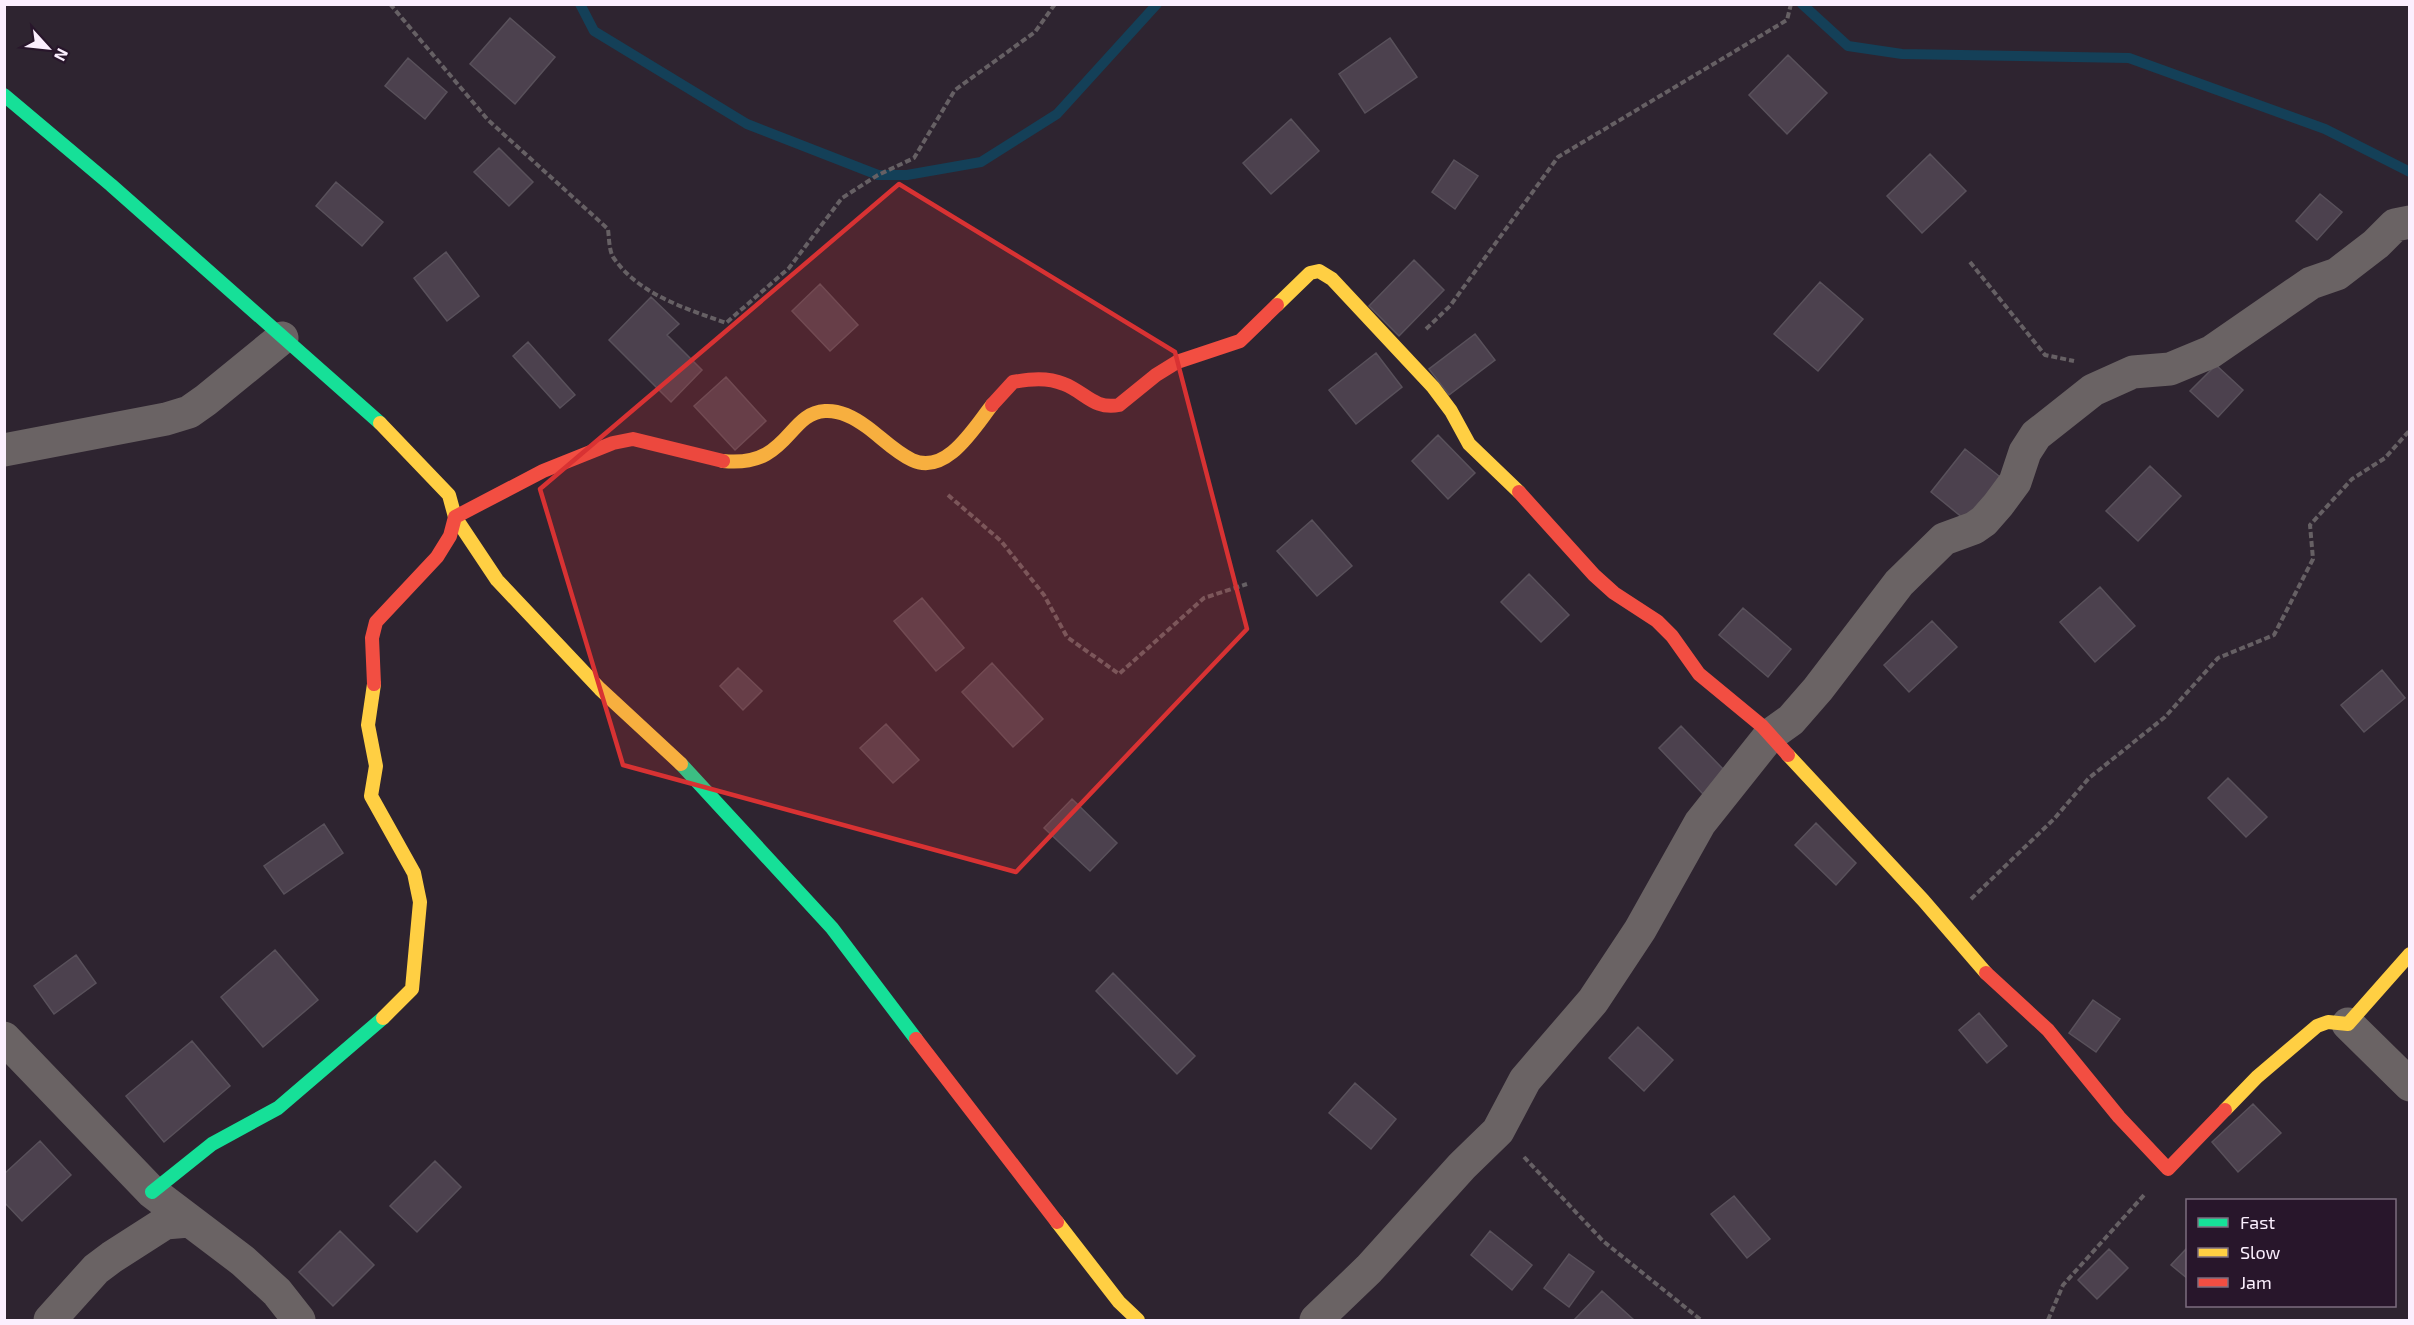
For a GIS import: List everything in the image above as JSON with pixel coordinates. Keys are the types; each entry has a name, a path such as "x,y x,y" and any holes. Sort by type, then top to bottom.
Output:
{"street":[{"path":"4,95 111,184 282,338 364,407 413,456 449,495 455,517 497,580 600,689 690,772 832,928 977,1120 1119,1302 1138,1320"},
{"path":"1316,1320 1369,1269 1462,1166 1498,1131 1525,1080 1593,1001 1640,930 1701,823 1770,735 1791,720 1818,688 1899,583 1944,539 1984,521 2015,482 2025,452 2036,435 2076,401 2133,372 2170,369 2211,351 2311,283 2337,274 2376,244 2395,225 2409,222"},
{"path":"152,1192 212,1144 278,1108 399,1004 412,989 420,902 414,873 371,796 376,766 368,725 374,684 372,639 376,622 381,614 445,545 455,517 556,466 616,441 633,439 732,462 742,463 763,458 811,416 822,411 844,415 863,424 906,455 924,464 935,463 945,457 1013,382 1042,379 1065,383 1091,403 1105,407 1130,401 1150,379 1184,359 1230,347 1240,341 1310,273 1318,271 1332,279 1402,352 1451,411 1469,444 1528,502 1594,575 1614,593 1665,628 1699,674 1730,702 1755,719 1980,967 2048,1030 2119,1117 2168,1168 2257,1077 2317,1026 2328,1022 2348,1024 2409,1085"},
{"path":"4,450 166,419 189,412 282,338"},
{"path":"2348,1024 2409,954"},
{"path":"4,1038 152,1192 260,1276 277,1292 299,1320"},
{"path":"50,1320 96,1269 112,1257 165,1223 189,1221"}],"path":[{"path":"390,4 488,120 608,229 612,256 646,289 668,302 726,323 789,268 842,198 878,174 914,158 955,90 1035,32 1055,4"},
{"path":"1402,352 1450,306 1558,157 1786,20 1791,4"},
{"path":"1970,262 2045,355 2078,362"},
{"path":"1943,925 2054,819 2089,778 2165,717 2218,658 2274,635 2313,559 2310,525 2352,479 2385,458 2409,430"},
{"path":"924,464 942,490 1001,541 1044,596 1067,638 1119,674 1204,598 1247,584"},
{"path":"1498,1131 1602,1241 1701,1320"},
{"path":"2048,1320 2063,1285 2168,1168"}],"highlighted area":[{"path":"899,184 1175,352 1247,629 1016,872 623,765 540,489"}],"building":[{"path":"510,18 555,57 515,104 470,64"},
{"path":"1390,38 1417,77 1365,113 1339,74"},
{"path":"1788,55 1827,93 1787,134 1749,95"},
{"path":"408,58 447,92 425,119 385,86"},
{"path":"1291,119 1319,151 1271,194 1243,163"},
{"path":"499,148 533,182 509,206 474,172"},
{"path":"1930,154 1966,191 1922,233 1887,196"},
{"path":"1454,160 1478,176 1455,209 1432,192"},
{"path":"336,182 383,222 362,246 316,206"},
{"path":"2320,194 2342,212 2317,240 2296,221"},
{"path":"446,252 479,296 447,321 414,278"},
{"path":"1414,260 1444,290 1399,336 1369,306"},
{"path":"1820,282 1863,319 1818,371 1774,334"},
{"path":"820,284 858,325 830,351 792,311"},
{"path":"651,297 679,324 667,335 702,370 671,402 609,340"},
{"path":"1475,334 1495,360 1449,395 1429,369"},
{"path":"528,342 575,395 560,408 513,356"},
{"path":"1376,353 1402,387 1356,424 1329,390"},
{"path":"2216,365 2243,390 2218,417 2190,391"},
{"path":"726,377 766,421 735,450 694,406"},
{"path":"1438,435 1475,473 1448,499 1412,461"},
{"path":"1965,449 2004,480 1969,523 1931,492"},
{"path":"2150,466 2181,496 2138,541 2106,511"},
{"path":"1312,520 1352,566 1317,596 1277,551"},
{"path":"1529,574 1569,615 1541,642 1501,602"},
{"path":"2100,587 2135,626 2095,662 2060,622"},
{"path":"922,598 964,648 936,671 894,621"},
{"path":"1743,608 1791,649 1768,677 1719,635"},
{"path":"1932,621 1957,647 1909,692 1884,665"},
{"path":"992,663 1043,719 1013,747 962,692"},
{"path":"738,668 762,691 743,710 720,686"},
{"path":"2382,670 2405,698 2364,732 2341,705"},
{"path":"886,724 919,760 893,783 860,748"},
{"path":"1681,726 1726,772 1703,794 1659,748"},
{"path":"2228,778 2267,817 2246,837 2208,798"},
{"path":"1072,799 1117,843 1090,871 1044,828"},
{"path":"1816,823 1856,863 1836,885 1795,845"},
{"path":"324,824 343,853 284,894 264,866"},
{"path":"275,950 318,1000 263,1047 221,997"},
{"path":"76,955 96,983 54,1014 34,986"},
{"path":"1113,973 1195,1056 1177,1074 1096,991"},
{"path":"2093,1000 2120,1019 2096,1052 2069,1033"},
{"path":"1979,1013 2007,1046 1987,1063 1959,1030"},
{"path":"1638,1027 1673,1060 1644,1091 1609,1058"},
{"path":"192,1041 230,1086 164,1142 126,1096"},
{"path":"1355,1083 1396,1119 1371,1149 1329,1113"},
{"path":"2253,1104 2281,1133 2238,1172 2212,1142"},
{"path":"40,1141 71,1175 22,1221 4,1202 4,1174"},
{"path":"435,1161 461,1187 417,1232 390,1206"},
{"path":"1734,1196 1770,1239 1747,1258 1711,1214"},
{"path":"340,1231 374,1265 333,1306 299,1272"},
{"path":"1490,1231 1532,1265 1512,1290 1471,1255"},
{"path":"2109,1249 2128,1268 2097,1299 2078,1280"},
{"path":"2186,1249 2186,1277 2171,1265"},
{"path":"1569,1254 1594,1272 1569,1307 1544,1288"},
{"path":"1602,1291 1634,1320 1574,1320"}],"waterway":[{"path":"580,4 594,31 747,124 878,175 907,175 981,162 1057,114 1157,4"},
{"path":"1802,4 1848,46 1902,54 2129,58 2325,129 2410,172"}],"traffic: fast":[{"path":"4,95 111,185 380,423"},
{"path":"681,764 832,928 916,1039"},
{"path":"152,1192 212,1144 278,1108 383,1018"}],"traffic: slow":[{"path":"1277,305 1310,273 1319,271 1332,279 1433,387 1451,411 1469,444 1519,492"},
{"path":"723,461 745,461 761,456 774,449 802,421 812,414 825,411 847,415 912,460 924,463 936,461 948,456 958,447 992,405"},
{"path":"380,423 449,495 455,517 497,580 600,689 681,764"},
{"path":"374,684 368,725 376,766 371,796 414,873 420,902 412,989 383,1018"},
{"path":"1788,755 1923,900 1986,973"},
{"path":"2225,1110 2257,1077 2317,1026 2328,1022 2348,1024 2410,954"},
{"path":"1057,1222 1119,1302 1138,1320"}],"traffic: jam":[{"path":"992,405 1013,382 1038,379 1064,384 1096,403 1119,405 1156,375 1177,362 1240,341 1277,305"},
{"path":"374,684 372,638 376,622 437,557 450,536 455,517 543,471 613,443 633,439 723,461"},
{"path":"1519,492 1594,575 1614,593 1657,621 1672,636 1699,674 1762,726 1788,755"},
{"path":"1986,973 2048,1030 2119,1117 2168,1169 2225,1110"},
{"path":"916,1039 1057,1222"}]}
